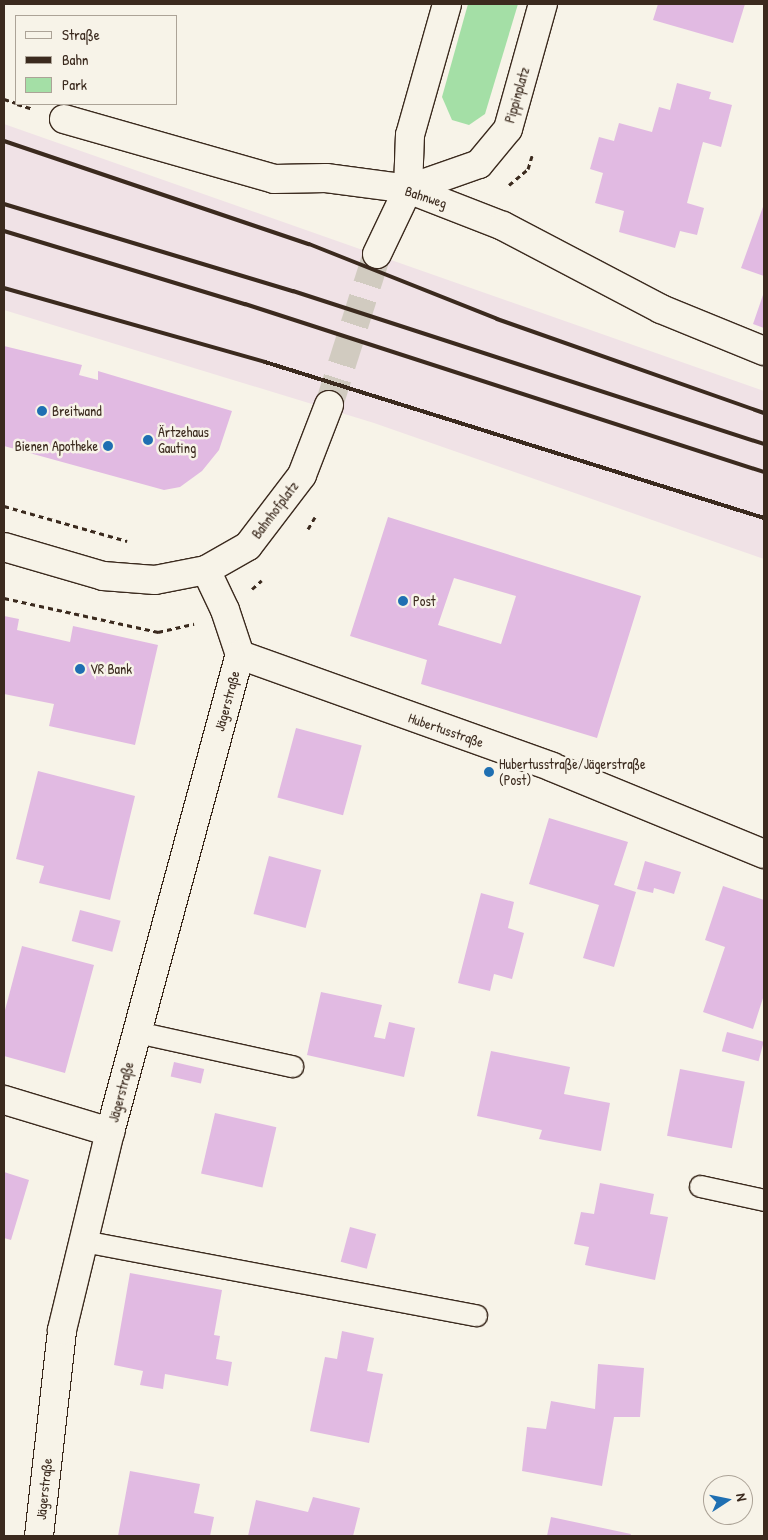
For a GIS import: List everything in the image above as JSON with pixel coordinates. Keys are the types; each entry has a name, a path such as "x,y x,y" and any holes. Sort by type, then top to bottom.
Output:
{"street":[{"path":"377,254 408,189 410,135 447,4"},
{"name":"Pippinplatz","path":"408,189 479,164 508,129 543,4"},
{"name":"Bahnweg","path":"64,120 274,179 326,178 408,189 495,222 661,309 764,351"},
{"name":"Bahnhofplatz","path":"4,548 103,576 155,580 206,570 248,546 302,475 329,405"},
{"path":"206,570 226,610 240,655"},
{"name":"Hubertusstraße","path":"240,655 552,767 764,854"},
{"name":"Jägerstraße","path":"39,1536 62,1330 110,1132 240,655"},
{"path":"4,1100 110,1132"}],"lane":[{"path":"137,1032 292,1066"},
{"path":"700,1186 764,1200"},
{"path":"83,1241 476,1315"}],"path":[{"path":"4,506 130,542"},
{"path":"4,598 158,632 191,625 226,610"}],"shaded area":[{"path":"4,124 764,391 764,559 374,423 4,310"}],"green space":[{"path":"468,4 518,4 485,114 469,125 452,120 442,97"}],"building":[{"path":"658,4 745,4 733,43 653,20"},
{"path":"677,83 711,92 709,99 732,105 721,147 703,142 687,203 704,208 697,235 680,231 675,248 619,232 624,211 595,203 603,173 590,169 599,137 614,141 619,123 652,132 659,107 670,110"},
{"path":"764,204 764,276 741,268"},
{"path":"764,292 764,328 753,324"},
{"name":"Ärtzehaus Gauting","path":"4,346 82,365 79,375 98,380 98,371 232,411 219,450 202,471 180,487 164,490 4,446"},
{"path":"388,517 641,596 597,738 421,684 427,660 350,636","holes":["454,578 516,596 501,644 438,625"]},
{"name":"VR Bank","path":"4,616 19,619 17,630 70,642 73,626 158,645 135,745 49,726 54,704 4,694"},
{"path":"296,728 362,746 343,815 277,798"},
{"path":"38,771 135,796 110,900 39,883 44,866 16,859"},
{"path":"549,818 628,842 614,885 636,892 614,967 583,958 599,905 529,884"},
{"path":"269,856 321,870 306,928 253,914"},
{"path":"645,861 681,872 674,894 654,888 653,893 637,889"},
{"path":"723,886 764,900 764,995 753,1029 703,1012 725,947 705,940"},
{"path":"481,893 514,902 508,928 524,933 512,979 494,974 490,991 458,983"},
{"path":"80,910 121,921 112,952 72,941"},
{"path":"22,946 94,965 65,1073 4,1056 4,1014"},
{"path":"321,992 382,1005 374,1037 385,1039 389,1022 415,1028 404,1077 307,1055"},
{"path":"727,1032 764,1042 759,1061 722,1051"},
{"path":"491,1051 570,1067 564,1094 610,1103 601,1151 539,1139 542,1130 477,1116"},
{"path":"174,1062 204,1069 201,1084 171,1077"},
{"path":"680,1069 745,1082 732,1148 667,1136"},
{"path":"215,1113 276,1127 262,1188 201,1173"},
{"path":"4,1172 29,1180 11,1240 4,1238"},
{"path":"600,1183 654,1194 650,1214 668,1217 655,1280 585,1265 589,1247 574,1244 581,1212 594,1214"},
{"path":"350,1227 376,1234 367,1269 341,1262"},
{"path":"130,1273 222,1290 214,1335 220,1336 216,1359 232,1362 228,1386 165,1374 163,1389 140,1385 143,1371 114,1365"},
{"path":"342,1331 374,1338 367,1371 383,1374 369,1443 310,1431 325,1357 337,1359"},
{"path":"598,1364 644,1368 640,1417 614,1417 602,1486 522,1471 527,1427 546,1429 551,1401 595,1409"},
{"path":"130,1471 200,1484 194,1513 214,1517 210,1536 118,1536"},
{"path":"313,1497 360,1508 353,1536 248,1536 256,1500 308,1512"},
{"path":"551,1517 631,1534 630,1536 547,1536"}],"tunnel":[{"path":"329,405 377,254"}],"railway":[{"path":"4,141 309,244 497,319 764,413"},
{"path":"4,204 293,291 764,444"},
{"path":"4,231 245,304 764,472"},
{"path":"4,288 265,362 764,518"}],"place":[{"name":"Breitwand","path":"42,411"},
{"name":"Ärtzehaus Gauting","path":"148,440"},
{"name":"Bienen Apotheke","path":"108,446"},
{"name":"Post","path":"403,601"},
{"name":"VR Bank","path":"80,669"},
{"name":"Hubertusstraße/Jägerstraße (Post)","path":"489,772"}]}
